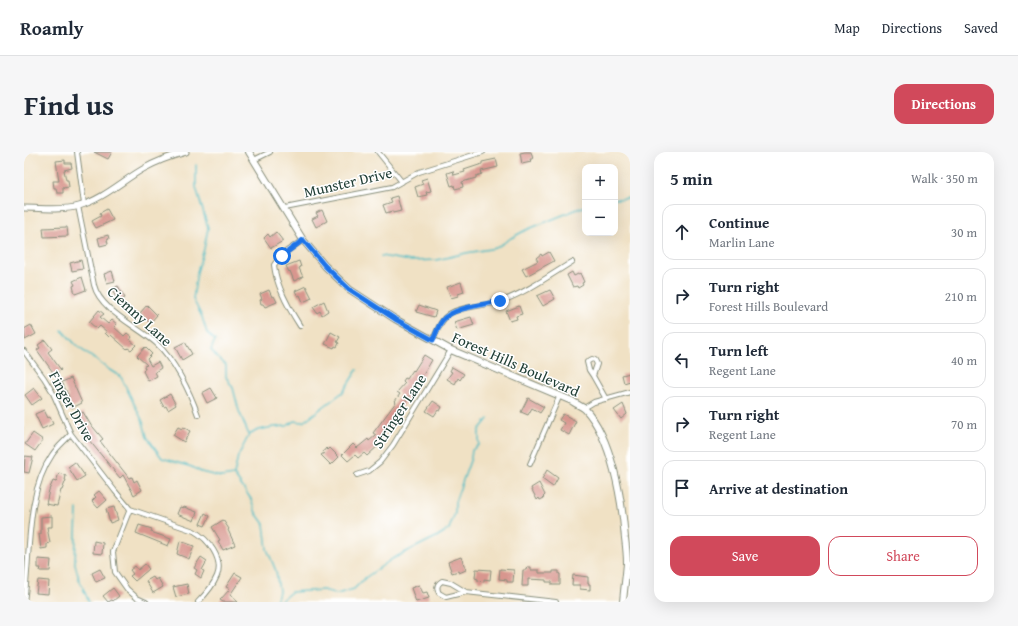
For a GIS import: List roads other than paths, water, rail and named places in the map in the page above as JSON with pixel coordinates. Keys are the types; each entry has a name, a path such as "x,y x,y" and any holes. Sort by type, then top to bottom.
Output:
{"main road":[{"name":"Forest Hills Boulevard","path":"249,152 285,208 303,240 325,266 349,289 395,319 451,350 560,395 584,408 598,428 607,449 616,478 623,515 627,562 623,602"}],"street":[{"name":"Ciemny Lane","path":"77,152 81,205 96,292 100,299 108,306 157,343 176,370 198,414"},
{"path":"24,208 59,208 81,205 97,198 144,168 173,155 186,152"},
{"path":"254,160 270,152"},
{"path":"378,152 402,182"},
{"name":"Munster Drive","path":"285,208 392,188 419,172 483,152"},
{"path":"300,326 289,308 275,273 274,265 282,256 303,240"},
{"path":"433,340 443,320 449,314 458,310 500,301 515,296 572,262"},
{"name":"Stringer Lane","path":"357,475 369,471 380,462 393,445 451,350"},
{"name":"Finger Drive","path":"24,351 52,391 71,434 130,509"},
{"path":"593,376 606,399"},
{"path":"584,408 594,402 630,392"},
{"path":"530,464 560,395"},
{"path":"24,602 33,502 46,465 53,454 71,434"},
{"path":"146,602 137,598 127,589 115,572 113,552 130,509 194,531 210,545 218,562 217,576 209,590 198,602"},
{"path":"466,592 442,581 439,583 437,588 439,593 446,597 466,592 556,602"}],"waterway":[{"path":"196,165 196,187 208,228 204,249 197,272 193,299 202,317 207,333 215,340 211,350 226,365 226,377 233,388 239,411 249,435 238,456 234,475 251,499 256,513 264,524 267,549 276,571 279,591 276,602"},
{"path":"618,199 630,198"},
{"path":"381,256 411,261 437,260 496,248 526,230 582,207"},
{"path":"62,330 78,347 121,377 143,422 147,437 162,458 192,467 201,472 221,477 234,475"},
{"path":"249,435 258,430 287,426 294,421 303,422 343,392 357,370"},
{"path":"279,602 291,592 323,590 337,594 354,589 365,578 392,559 449,529 455,513 455,502 471,458 472,450 479,445 479,430 488,419"},
{"path":"77,509 75,564 79,579 89,602"}]}
